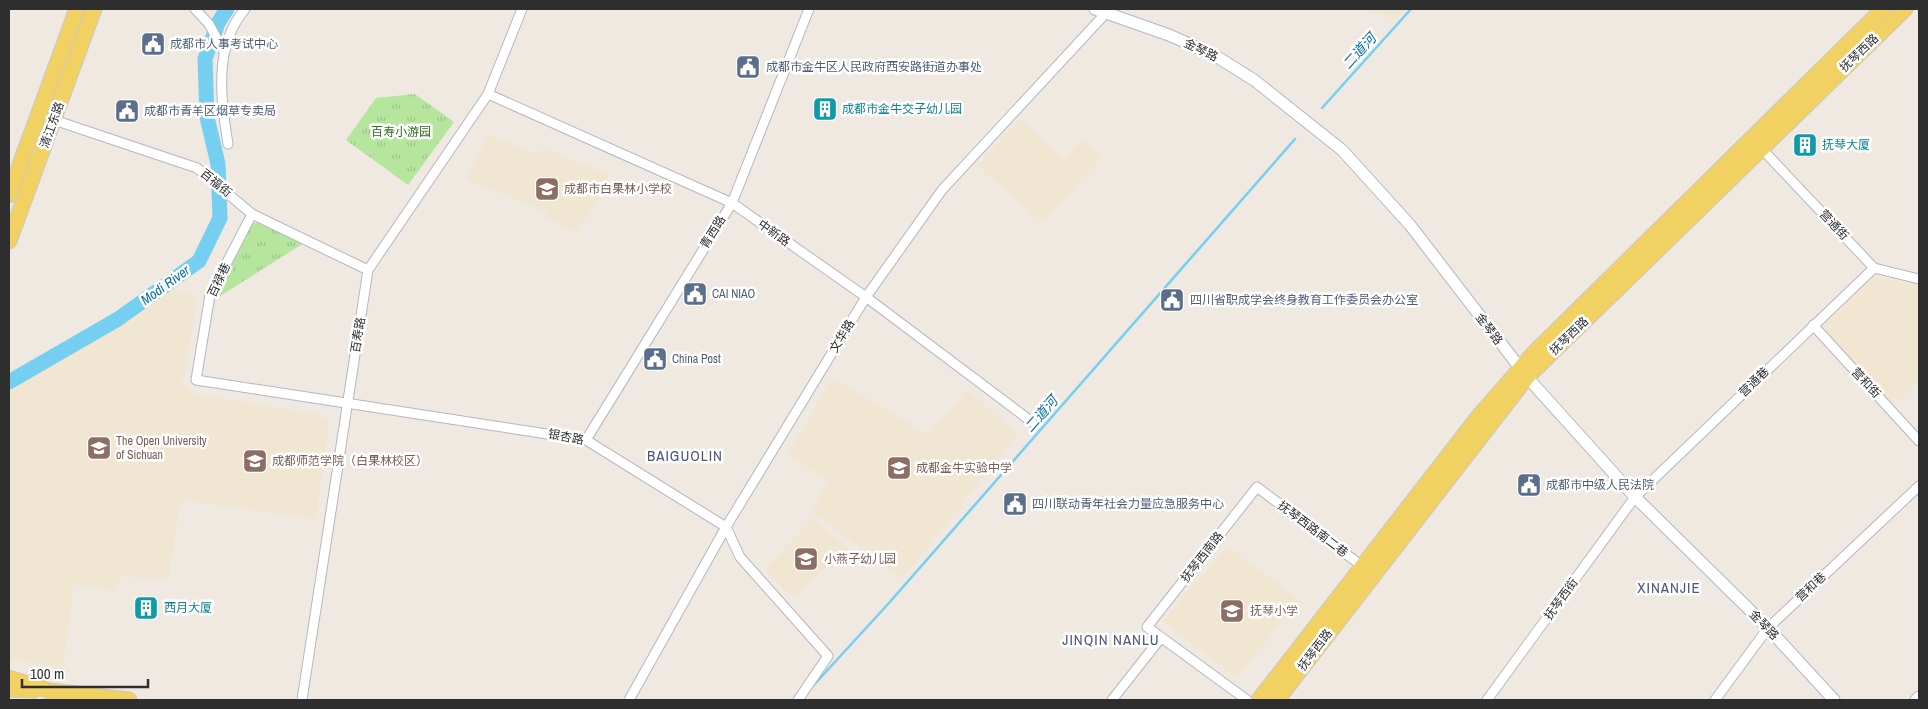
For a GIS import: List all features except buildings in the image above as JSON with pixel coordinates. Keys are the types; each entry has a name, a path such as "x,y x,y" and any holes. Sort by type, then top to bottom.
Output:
{"main road":[{"name":"清江东路","path":"9,195 76,9"},
{"name":"清江东路","path":"9,241 94,9"},
{"name":"抚琴西路","path":"1276,700 1523,373 1664,222 1883,9"},
{"name":"抚琴西路","path":"1259,700 1366,569 1479,416 1762,149 1905,9"},
{"path":"9,678 50,691"},
{"path":"9,689 50,691 129,700"}],"street":[{"path":"228,144 222,101 222,49 231,30 245,9"},
{"name":"百寿路","path":"302,700 368,270 488,94 522,9"},
{"name":"青西路","path":"586,440 732,203 809,9"},
{"name":"金琴路","path":"1102,10 1169,35 1214,55 1254,80 1342,150 1410,225 1523,373 1635,497 1768,628 1834,700"},
{"name":"文华路","path":"629,700 726,527 866,297 942,190 1102,10"},
{"path":"200,11 222,49"},
{"name":"中新路","path":"488,94 732,203 866,297 1032,422"},
{"name":"百福街","path":"54,120 196,168 210,176 252,214 368,270"},
{"name":"营通街","path":"1762,149 1874,268"},
{"name":"百禄巷","path":"196,380 210,295 252,214"},
{"path":"1874,268 1919,279"},
{"name":"营通巷","path":"1635,497 1874,268"},
{"name":"营和街","path":"1813,325 1919,441"},
{"name":"银杏路","path":"196,380 586,440 726,527"},
{"name":"营和巷","path":"1715,700 1768,628 1919,486"},
{"name":"抚琴西路南二巷","path":"1257,487 1366,569"},
{"name":"抚琴西南路","path":"1160,639 1147,627 1257,487"},
{"name":"抚琴西街","path":"1487,700 1635,497"},
{"path":"726,527 740,557 828,656 798,700"},
{"path":"1112,700 1160,639 1247,700"},
{"path":"1916,700 1919,697"}],"shaded area":[{"path":"1364,9 1404,9 1396,20"},
{"path":"1020,119 1064,159 1083,138 1102,156 1043,223 978,166"},
{"name":"成都市白果林小学校","path":"489,134 539,156 543,148 609,175 598,199 577,232 547,217 548,213 467,179"},
{"path":"1873,275 1919,286 1919,381 1891,407 1823,327 1827,318"},
{"name":"The Open University of Sichuan","path":"173,286 180,292 198,297 182,382 197,395 318,414 329,422 316,519 181,500 168,580 121,576 114,590 74,585 63,667 9,660 9,391 116,325"},
{"name":"成都金牛实验中学","path":"832,378 929,435 967,390 1017,435 902,579 812,512 829,480 788,456"},
{"name":"小燕子幼儿园","path":"814,518 848,549 792,597 766,569"},
{"name":"抚琴小学","path":"1227,546 1300,600 1236,678 1163,621"}],"green space":[{"name":"百寿小游园","path":"415,94 454,122 408,185 346,140 376,98"},
{"path":"257,222 304,243 217,298 250,225"}],"waterway":[{"name":"Modi River","path":"9,382 118,319 199,261 220,218 218,164 207,117 205,59 218,23 227,9"},
{"name":"二道河","path":"1322,108 1411,9"},
{"name":"二道河","path":"812,687 889,603 1295,139"}],"place":[{"name":"成都市人事考试中心","path":"153,44"},
{"name":"成都市金牛区人民政府西安路街道办事处","path":"748,67"},
{"name":"成都市金牛交子幼儿园","path":"825,109"},
{"name":"成都市青羊区烟草专卖局","path":"127,111"},
{"name":"抚琴大厦","path":"1805,145"},
{"name":"成都市白果林小学校","path":"547,189"},
{"name":"CAI NIAO","path":"695,294"},
{"name":"四川省职成学会终身教育工作委员会办公室","path":"1172,300"},
{"name":"China Post","path":"655,359"},
{"name":"The Open University of Sichuan","path":"99,448"},
{"name":"成都师范学院（白果林校区）","path":"255,461"},
{"name":"成都金牛实验中学","path":"899,468"},
{"name":"成都市中级人民法院","path":"1529,485"},
{"name":"四川联动青年社会力量应急服务中心","path":"1015,504"},
{"name":"小燕子幼儿园","path":"806,559"},
{"name":"西月大厦","path":"146,608"},
{"name":"抚琴小学","path":"1232,611"}],"district":[{"name":"BAIGUOLIN","path":"685,455"},
{"name":"XINANJIE","path":"1669,587"},
{"name":"JINQIN NANLU","path":"1111,639"}]}
